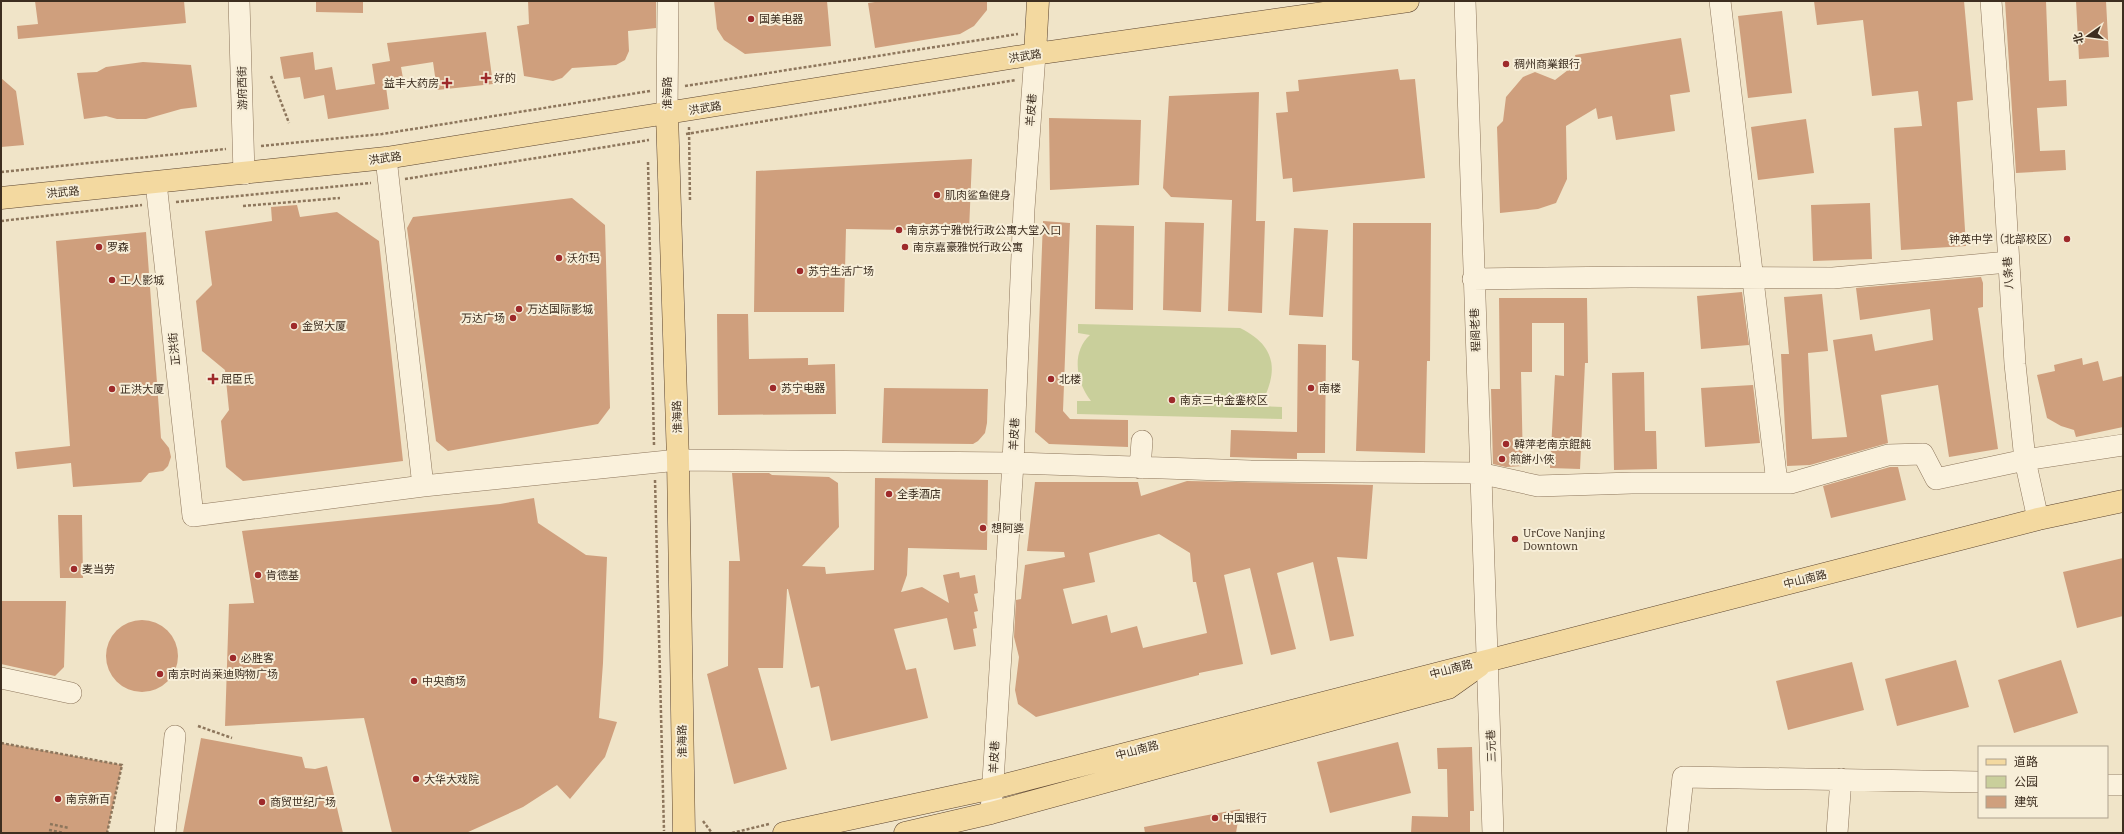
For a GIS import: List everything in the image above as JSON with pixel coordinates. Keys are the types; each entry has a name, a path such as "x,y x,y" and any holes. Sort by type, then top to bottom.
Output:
{"main road":[{"path":"1035,54 1038,1"},
{"name":"洪武路","path":"1,198 244,174 386,158 1035,54 1408,1"},
{"name":"淮海路","path":"667,114 678,460 674,831"},
{"name":"中山南路","path":"905,833 991,813 1448,688 1488,659"},
{"path":"784,833 993,788"}],"street":[{"name":"游府西街","path":"239,1 244,174"},
{"name":"淮海路","path":"667,114 668,1"},
{"name":"程阁老巷","path":"1464,1 1479,473 1488,659"},
{"path":"1720,1 1754,278 1777,483"},
{"name":"八条巷","path":"1991,1 2003,164 2015,364 2025,460 2038,519"},
{"name":"羊皮巷","path":"991,813 1013,463 1024,209 1035,54"},
{"path":"386,158 423,486 678,460 1013,463 1251,471 1479,473 1538,486 1632,482 1791,483 1888,455 1923,454 1936,479 2025,460 2123,444"},
{"name":"正洪街","path":"156,183 193,516 423,486"},
{"path":"1474,279 1632,277 1833,278 2008,262"},
{"path":"1140,468 1142,441"},
{"path":"804,833 993,788 1488,659 2038,519 2123,501"},
{"name":"三元巷","path":"1488,659 1493,833"},
{"path":"1,678 71,693"},
{"path":"165,833 176,736"},
{"path":"1677,833 1683,777 1978,782"},
{"path":"1837,833 1841,779"},
{"path":"2108,785 2123,786"}],"path":[{"path":"681,87 1036,31"},
{"path":"271,76 289,123"},
{"path":"647,100 646,92 650,85"},
{"path":"1,172 382,134 653,91"},
{"path":"648,132 648,148"},
{"path":"648,156 655,462 674,831 663,833"},
{"path":"243,206 340,198"},
{"path":"198,726 232,738"},
{"path":"1,743 122,765 107,833"},
{"path":"702,820 712,833"},
{"path":"50,824 69,828"},
{"path":"49,830 64,833"}],"green space":[{"path":"1078,324 1240,328 1252,335 1268,352 1272,371 1266,394 1260,406 1282,407 1282,419 1077,414 1077,401 1091,401 1082,385 1078,367 1080,350 1090,335 1078,333"}],"building":[{"path":"35,1 184,1 186,23 18,39 17,26 38,24"},
{"path":"316,1 363,1 363,13 316,12"},
{"path":"528,1 656,1 656,28 628,31 629,51 625,60 616,65 572,68 562,78 553,81 524,76 517,26 529,24"},
{"path":"714,1 827,1 831,46 745,54 724,40 717,29"},
{"path":"882,1 987,1 987,10 974,26 960,34 875,48 868,3"},
{"path":"1814,1 1964,1 1973,100 1957,102 1966,246 1901,250 1894,128 1922,126 1918,91 1872,96 1863,20 1817,25"},
{"path":"2005,1 2046,1 2049,81 2066,80 2067,106 2037,108 2040,151 2065,150 2066,170 2016,173"},
{"path":"2076,1 2106,1 2109,57 2079,59"},
{"path":"1782,11 1792,93 1748,98 1738,16"},
{"path":"486,32 493,84 437,90 433,62 401,67 404,84 386,87 389,109 328,119 324,95 304,99 300,77 284,79 280,57 313,52 315,70 332,67 336,90 375,84 372,64 390,61 387,43"},
{"path":"1681,38 1690,92 1670,95 1675,131 1616,140 1612,116 1598,119 1596,108 1566,126 1567,179 1556,203 1538,209 1500,213 1497,127 1503,121 1506,97 1523,77 1535,72 1555,80 1577,63 1575,55"},
{"path":"143,62 191,65 197,107 181,109 146,119 117,119 106,116 84,119 77,73 97,72 106,67"},
{"path":"1398,69 1400,80 1415,79 1425,178 1293,192 1292,178 1283,179 1276,113 1288,112 1286,92 1299,91 1298,80"},
{"path":"1,78 16,91 24,145 1,147"},
{"path":"1259,92 1256,221 1265,221 1262,313 1228,311 1232,200 1171,197 1163,188 1169,96"},
{"path":"1049,118 1141,120 1139,185 1050,190"},
{"path":"1806,119 1814,173 1758,180 1751,127"},
{"name":"苏宁生活广场","path":"972,159 969,231 846,229 844,312 754,312 756,171"},
{"name":"万达广场","path":"572,198 605,225 610,408 598,424 448,451 436,441 407,228 413,217"},
{"path":"1870,203 1872,259 1813,261 1811,205"},
{"name":"金贸大厦","path":"297,205 300,217 337,212 379,241 403,461 243,481 226,467 221,421 229,410 225,370 202,351 196,301 212,285 205,231 272,221 271,207"},
{"path":"1043,221 1070,223 1063,411 1070,419 1128,420 1128,447 1049,444 1035,432"},
{"path":"1165,222 1204,223 1201,312 1163,310"},
{"path":"1353,223 1431,223 1430,361 1427,361 1425,453 1356,451 1359,361 1352,360"},
{"path":"1096,225 1134,226 1133,310 1095,309"},
{"path":"1294,228 1328,230 1323,317 1289,315"},
{"name":"正洪大厦","path":"146,232 161,438 169,448 171,457 168,466 163,471 149,473 141,482 73,487 71,463 17,469 15,452 70,446 56,241"},
{"path":"1981,277 1983,283 1983,307 1978,308 1998,449 1949,457 1938,385 1881,395 1888,443 1810,465 1787,466 1781,354 1789,354 1784,297 1822,294 1828,351 1808,353 1812,439 1847,437 1833,340 1872,334 1875,351 1933,340 1930,309 1860,320 1856,288"},
{"path":"1742,292 1749,345 1701,349 1697,296"},
{"path":"1499,298 1587,298 1588,363 1585,363 1580,469 1550,468 1555,375 1564,376 1564,323 1532,323 1532,372 1521,372 1523,466 1506,467 1493,464 1491,389 1500,389"},
{"path":"717,314 748,314 749,359 808,358 808,365 835,364 836,414 718,415"},
{"name":"南楼","path":"1298,344 1326,345 1325,453 1297,453 1297,459 1230,457 1231,430 1297,432"},
{"path":"2082,358 2083,365 2098,361 2103,381 2123,376 2123,427 2076,437 2074,430 2061,426 2047,418 2037,375 2055,371 2054,365"},
{"path":"1644,372 1645,431 1656,431 1657,469 1614,470 1612,373"},
{"path":"1753,385 1760,443 1705,447 1701,388"},
{"path":"884,388 988,389 987,423 985,433 973,444 882,443"},
{"path":"1890,467 1898,467 1906,500 1831,518 1823,486"},
{"path":"732,473 769,473 772,475 829,477 838,483 839,527 802,566 825,567 826,574 874,570 875,478 988,480 987,550 908,548 907,575 901,592 922,587 949,603 943,575 959,572 960,578 975,575 978,593 974,594 978,611 974,612 977,628 973,629 976,646 954,650 947,618 894,629 906,670 916,668 928,718 831,741 819,686 811,688 787,589 783,668 758,668 787,769 734,784 707,674 728,666 729,561 740,561"},
{"path":"1187,481 1373,485 1367,559 1337,557 1354,636 1330,641 1313,562 1277,573 1296,649 1271,655 1250,568 1224,575 1243,664 1199,673 1199,675 1036,717 1018,704 1015,690 1019,657 1014,637 1016,600 1021,599 1025,565 1065,557 1064,552 1027,551 1035,482 1138,482 1141,496","holes":["1159,534 1190,553 1193,582 1196,582 1207,633 1143,648 1137,626 1111,633 1107,615 1072,624 1063,589 1095,582 1089,553"]},
{"name":"中央商场","path":"534,498 538,523 586,555 607,557 603,663 599,718 617,722 605,757 570,799 557,785 523,807 466,833 392,833 364,718 225,726 229,604 254,603 242,531 500,504"},
{"path":"58,515 82,515 83,578 60,578"},
{"path":"2123,558 2123,616 2077,628 2063,572"},
{"path":"1,601 66,601 64,667 55,676 1,664"},
{"path":"142,620 162,626 172,636 178,656 172,676 162,686 142,692 122,686 112,676 106,656 112,636 122,626"},
{"path":"1956,660 1969,707 1897,726 1885,679"},
{"path":"2061,660 2078,713 2014,733 1998,680"},
{"path":"1852,662 1864,710 1788,730 1776,681"},
{"name":"商贸世纪广场","path":"201,738 302,757 305,768 315,769 327,766 343,833 183,833"},
{"path":"1398,742 1411,793 1330,813 1317,762"},
{"name":"南京新百","path":"1,743 122,765 107,833 1,833"},
{"path":"1472,747 1474,811 1470,811 1470,833 1411,833 1412,816 1448,817 1447,769 1438,769 1437,748"},
{"name":"中国银行","path":"1240,809 1236,833 1145,833 1144,827"}],"place":[{"name":"国美电器","path":"751,19"},
{"name":"稠州商業銀行","path":"1506,64"},
{"name":"好的","path":"486,78"},
{"name":"益丰大药房","path":"447,83"},
{"name":"肌肉鲨鱼健身","path":"937,195"},
{"name":"南京苏宁雅悦行政公寓大堂入口","path":"899,230"},
{"name":"钟英中学（北部校区）","path":"2067,239"},
{"name":"罗森","path":"99,247"},
{"name":"南京嘉豪雅悦行政公寓","path":"905,247"},
{"name":"沃尔玛","path":"559,258"},
{"name":"苏宁生活广场","path":"800,271"},
{"name":"工人影城","path":"112,280"},
{"name":"万达国际影城","path":"519,309"},
{"name":"万达广场","path":"513,318"},
{"name":"金贸大厦","path":"294,326"},
{"name":"屈臣氏","path":"213,379"},
{"name":"北楼","path":"1051,379"},
{"name":"苏宁电器","path":"773,388"},
{"name":"南楼","path":"1311,388"},
{"name":"正洪大厦","path":"112,389"},
{"name":"南京三中金銮校区","path":"1172,400"},
{"name":"韓萍老南京餛飩","path":"1506,444"},
{"name":"煎餅小俠","path":"1502,459"},
{"name":"全季酒店","path":"889,494"},
{"name":"想阿婆","path":"983,528"},
{"name":"UrCove Nanjing Downtown","path":"1515,539"},
{"name":"麦当劳","path":"74,569"},
{"name":"肯德基","path":"258,575"},
{"name":"必胜客","path":"233,658"},
{"name":"南京时尚莱迪购物广场","path":"160,674"},
{"name":"中央商场","path":"414,681"},
{"name":"大华大戏院","path":"416,779"},
{"name":"南京新百","path":"58,799"},
{"name":"商贸世纪广场","path":"262,802"},
{"name":"中国银行","path":"1215,818"}]}
